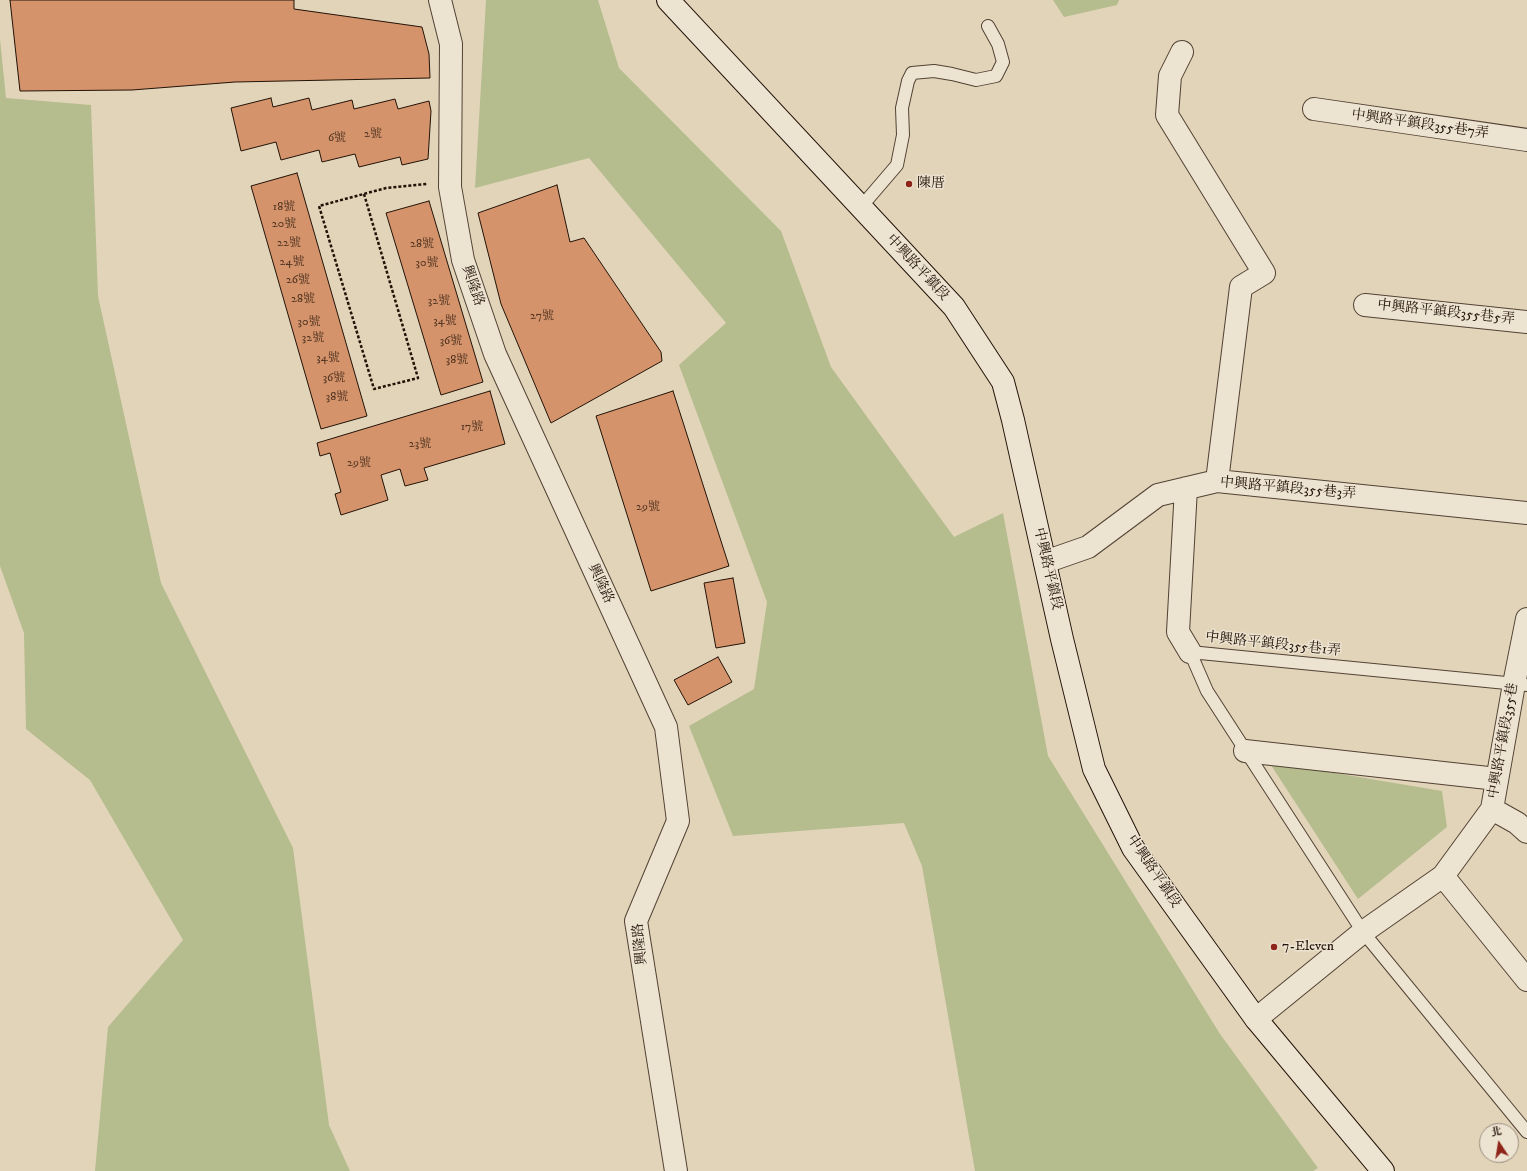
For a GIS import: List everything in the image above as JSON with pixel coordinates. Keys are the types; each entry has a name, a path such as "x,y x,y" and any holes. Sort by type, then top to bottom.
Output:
{"street":[{"name":"興隆路","path":"440,0 451,44 450,187 463,260 495,354 666,727 678,820 636,921 676,1171"},
{"name":"中興路平鎮段","path":"668,0 954,306 1002,382 1013,420 1094,769 1134,848 1256,1019 1383,1171"},
{"path":"1182,52 1170,76 1167,115 1264,273 1241,287 1217,481"},
{"name":"中興路平鎮段355巷7弄","path":"1314,110 1527,140"},
{"name":"中興路平鎮段355巷5弄","path":"1364,305 1527,322"},
{"name":"中興路平鎮段355巷3弄","path":"1045,562 1088,547 1158,495 1217,481 1527,513"},
{"path":"1186,488 1178,632 1190,652"},
{"name":"中興路平鎮段355巷","path":"1256,1019 1363,932 1443,876 1492,809 1497,779 1520,685 1527,619"},
{"path":"1246,751 1497,779"},
{"path":"1492,809 1517,823 1527,832"},
{"path":"1443,876 1527,980"}],"lane":[{"path":"861,207 897,165 903,136 902,108 908,81 912,73 934,71 976,80 996,76 1003,62 998,44 988,26"},
{"name":"中興路平鎮段355巷1弄","path":"1520,685 1190,652 1207,691 1363,932 1527,1132"}],"path":[{"path":"364,194 418,378 374,389 318,206 386,188 440,182 450,187"}],"green space":[{"path":"486,0 598,0 619,68 781,231 831,367 954,537 1003,513 1048,756 1220,1034 1318,1168 1313,1171 975,1171 922,866 904,823 733,836 689,726 754,689 767,602 679,365 726,323 589,158 475,188"},
{"path":"1053,0 1119,0 1117,5 1064,17"},
{"path":"0,39 6,98 91,105 98,296 161,583 293,848 329,1125 350,1171 95,1171 108,1027 183,940 90,780 26,729 24,633 0,566"},
{"path":"1269,762 1442,791 1447,827 1358,899"}],"building":[{"path":"10,0 294,0 294,9 422,27 429,54 430,78 235,82 132,90 20,91"},
{"path":"271,98 273,107 309,98 312,110 352,100 354,109 395,99 398,109 429,101 431,111 428,159 402,165 400,157 359,167 355,154 322,162 319,150 281,160 276,142 241,151 231,108"},
{"path":"297,173 367,416 321,429 251,186"},
{"path":"557,185 570,242 584,238 661,352 662,361 551,423 501,304 478,213"},
{"path":"429,201 483,382 441,395 386,213"},
{"path":"490,391 505,444 424,468 428,480 405,486 400,469 381,475 388,500 341,515 335,494 341,492 330,453 320,456 317,443"},
{"path":"673,391 729,566 651,591 596,416"},
{"path":"733,578 745,643 716,648 704,583"},
{"path":"718,657 732,682 688,705 674,680"}],"place":[{"name":"陳厝","path":"909,184"},
{"name":"7-Eleven","path":"1274,947"}]}
